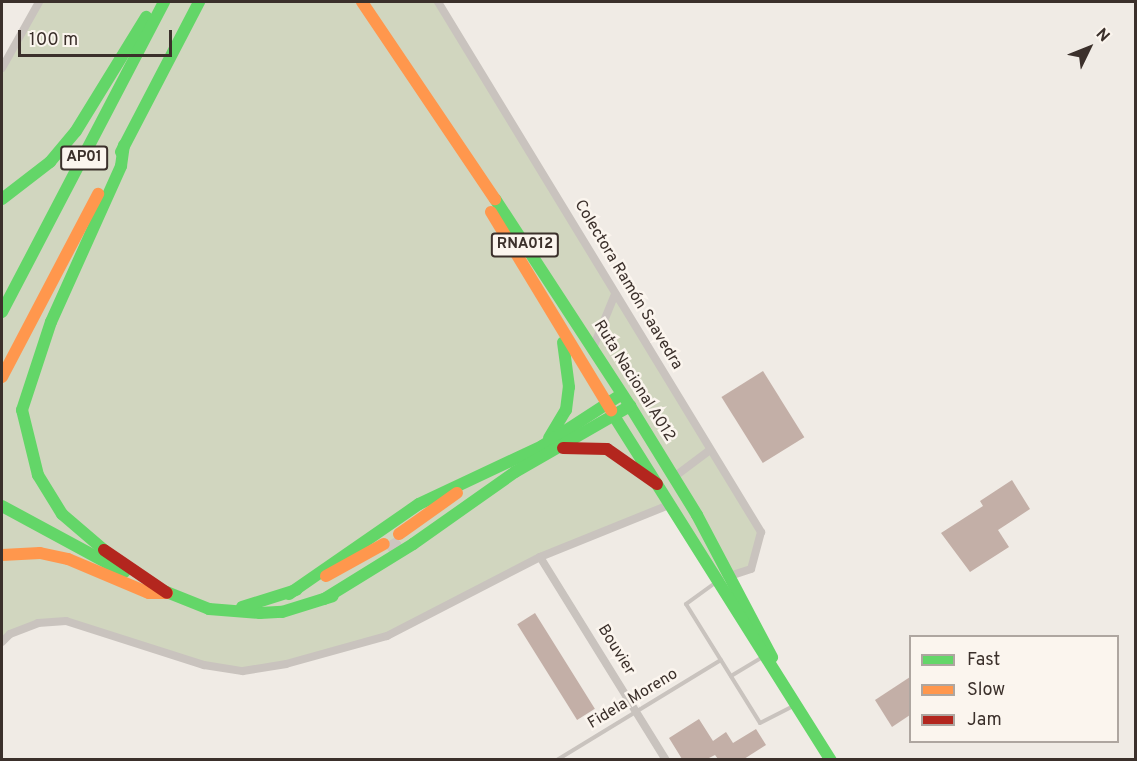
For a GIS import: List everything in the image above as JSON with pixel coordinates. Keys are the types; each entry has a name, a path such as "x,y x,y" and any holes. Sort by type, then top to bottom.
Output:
{"main road":[{"path":"2,200 50,162 76,131 156,2"},
{"name":"AP01","path":"2,312 164,2"},
{"name":"AP01","path":"2,377 199,2"},
{"name":"Ruta Nacional A012","path":"362,2 424,99 630,406 674,477 729,576 767,654"},
{"name":"Ruta Nacional A012","path":"424,99 559,327 717,582 767,654 831,759"},
{"path":"124,145 121,166 51,322 27,389 23,418 38,475 62,514 83,536 167,593"},
{"name":"RNA012","path":"546,448 566,410 567,360 559,327"},
{"path":"2,506 167,593 209,609 282,612 324,599 466,508 622,394"},
{"path":"289,594 419,504 546,448 630,406"},
{"path":"546,448 572,446 607,449 657,484"},
{"path":"466,508 400,534 474,480"},
{"path":"233,610 289,594 384,544 324,599"},
{"path":"2,555 40,553 68,559 149,593 167,593"}],"street":[{"path":"2,68 39,2"},
{"name":"Colectora Ramón Saavedra","path":"438,2 761,532 750,569 729,576"},
{"path":"593,348 615,294"},
{"path":"674,477 710,450"},
{"path":"2,642 10,634 38,623 66,621 204,665 243,671 286,664 387,636 540,557 669,505"},
{"name":"Bouvier","path":"540,557 666,759"}],"lane":[{"path":"729,576 686,604 760,723 794,700"},
{"path":"731,676 767,654"},
{"name":"Fidela Moreno","path":"557,759 721,660"}],"green space":[{"path":"39,2 438,2 761,532 751,569 717,582 669,505 540,557 387,636 243,671 204,665 66,621 38,623 2,642 2,68"}],"building":[{"path":"763,371 804,437 763,463 721,397"},
{"path":"1012,480 1030,509 998,530 1009,547 970,572 941,533 983,506 980,501"},
{"path":"535,613 595,709 577,720 517,624"},
{"path":"909,678 909,716 892,727 875,700"},
{"path":"699,719 713,741 726,732 733,743 756,729 766,745 744,759 718,759 715,755 707,759 682,759 669,738"}],"tunnel":[{"path":"388,550 404,540"}],"traffic: fast":[{"path":"2,312 164,2"},
{"path":"121,152 199,2"},
{"path":"2,199 50,162 76,131 146,17"},
{"path":"104,550 62,514 38,475 22,410 51,322 121,166 124,145"},
{"path":"324,599 413,544 515,472 630,406 495,199"},
{"path":"549,438 566,410 569,387 563,342"},
{"path":"289,594 419,504 542,446 622,394"},
{"path":"630,406 697,515 772,657"},
{"path":"614,416 831,760"},
{"path":"2,506 124,572"},
{"path":"159,589 209,609 260,613 282,612 333,596"},
{"path":"242,607 296,590"}],"traffic: slow":[{"path":"362,2 495,199"},
{"path":"2,377 98,194"},
{"path":"491,212 611,410"},
{"path":"399,534 457,493"},
{"path":"326,576 384,544"},
{"path":"2,555 40,553 68,559 149,593 167,593"}],"traffic: jam":[{"path":"563,448 607,449 657,484"},
{"path":"104,550 167,593"}]}
